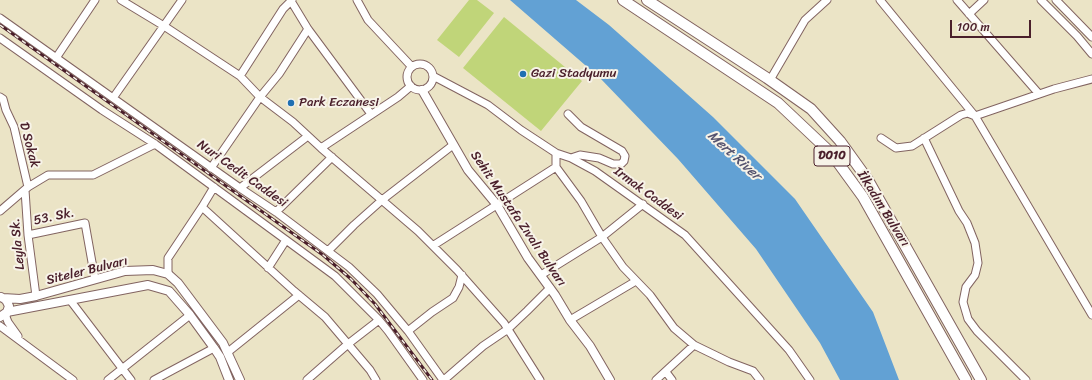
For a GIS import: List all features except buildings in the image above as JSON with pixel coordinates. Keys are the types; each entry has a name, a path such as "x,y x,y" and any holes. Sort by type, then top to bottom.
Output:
{"highway":[{"name":"İlkadım Bulvarı","path":"623,0 778,103 831,153 863,197 966,380"},
{"name":"İlkadım Bulvarı","path":"647,0 770,80 811,109 840,141 868,180 980,380"}],"main road":[{"name":"Sehit Mustafa Zıvalı Bulvarı","path":"422,90 468,170 497,205 528,258 550,288 570,320 590,346 610,380"},
{"name":"Siteler Bulvarı","path":"2,298 20,299 36,296 125,272 153,270 168,274"},
{"path":"168,274 178,283 223,343 240,380"},
{"name":"Siteler Bulvarı","path":"8,312 148,285 169,291 190,315 214,348 220,357 229,380"},
{"path":"0,317 8,312 9,309 8,303 2,298"}],"street":[{"path":"56,58 95,0"},
{"path":"121,0 164,26 240,76 260,97 293,122 434,245 504,323 540,380"},
{"path":"113,98 182,0"},
{"path":"357,0 368,20 412,67"},
{"path":"770,80 805,20 827,0"},
{"path":"880,0 975,116 1092,315"},
{"path":"957,0 1039,94"},
{"path":"969,14 984,0"},
{"path":"1041,0 1077,36 1092,54"},
{"path":"1056,0 1092,36"},
{"path":"240,76 284,9 292,1 308,29 371,114"},
{"name":"Nuri Cedit Caddesi","path":"0,18 211,168 276,212 328,251 366,283 408,331 444,380"},
{"path":"211,168 260,97 279,74 308,29"},
{"path":"0,38 102,110 156,144 335,276 379,320 423,380"},
{"path":"423,64 430,68 434,76 432,84 429,87 418,90 408,83 407,74 412,67 423,64"},
{"name":"Irmak Caddesi","path":"434,76 488,105 521,130 556,153 571,158 595,171 685,235 789,350 810,380"},
{"path":"881,138 896,148 912,146 961,115 968,113 975,116 1039,94 1092,79"},
{"path":"321,148 398,97 411,86"},
{"name":"D Sokak","path":"0,96 3,100 3,108 14,127 26,189"},
{"path":"568,114 581,127 622,151 625,156 624,161 621,164 613,164 599,158 580,154 571,158"},
{"path":"240,188 308,136"},
{"path":"924,138 959,211 967,223 975,243 978,263 975,275 966,287 963,302 968,319 976,331 1026,380"},
{"path":"0,211 26,189 48,175 93,175 156,144"},
{"path":"328,251 382,200 453,145"},
{"path":"556,153 556,167 581,201 602,237 623,267 650,296 674,328 694,345 729,362 753,371 760,380"},
{"path":"276,212 332,156"},
{"path":"434,245 556,167"},
{"path":"168,274 168,258 214,187"},
{"name":"Leyla Sk.","path":"26,189 28,235 36,296"},
{"path":"541,275 602,237 643,204"},
{"path":"202,207 268,268 325,317 376,380"},
{"name":"53. Sk.","path":"28,235 85,223 95,279"},
{"path":"268,268 286,240"},
{"path":"408,331 453,298 459,287 462,276"},
{"path":"570,320 636,281"},
{"path":"444,380 483,346 508,329 550,288"},
{"path":"228,352 299,295"},
{"path":"70,300 131,380"},
{"path":"8,312 6,317 8,322 23,343"},
{"path":"108,380 190,315"},
{"path":"312,379 348,344 379,320"},
{"path":"1,330 23,343 73,380"},
{"path":"656,380 694,345"},
{"path":"154,380 164,378 214,348"},
{"path":"666,372 672,380"}],"green space":[{"path":"469,0 477,0 494,13 459,57 437,40"},
{"name":"Gazi Stadyumu","path":"504,17 582,81 541,131 463,68"}],"water":[{"name":"Mert River","path":"510,0 576,0 609,25 713,117 795,199 873,312 899,380 840,380 820,343 756,249 678,159 600,78"}],"railway":[{"path":"0,25 323,255 351,279 375,304 432,380"}],"place":[{"name":"Gazi Stadyumu","path":"523,74"},
{"name":"Park Eczanesi","path":"291,103"}]}
